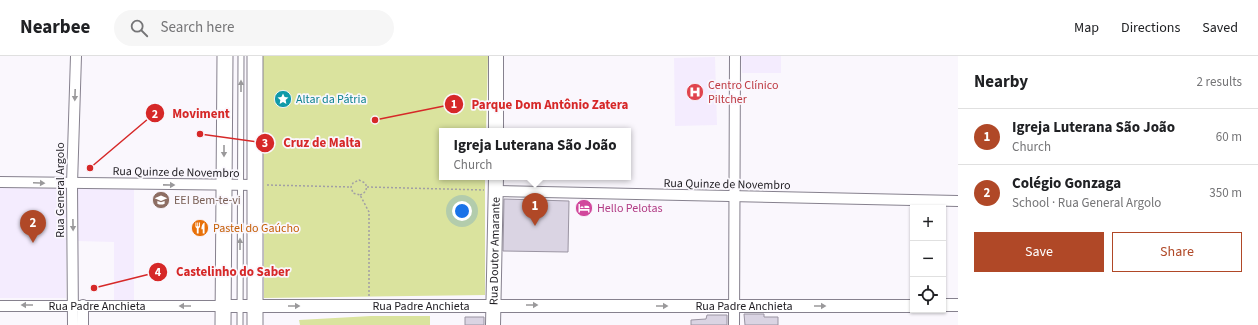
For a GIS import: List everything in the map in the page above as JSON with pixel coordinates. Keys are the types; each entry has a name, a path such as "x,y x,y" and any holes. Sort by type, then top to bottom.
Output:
{"main road":[{"path":"223,325 225,56"},
{"path":"255,56 260,185 255,325"},
{"path":"496,56 496,128"},
{"name":"Rua Doutor Amarante","path":"493,325 490,191 495,180"}],"street":[{"name":"Rua General Argolo","path":"76,56 72,184 78,305 83,325"},
{"path":"734,325 735,56"},
{"name":"Rua Quinze de Novembro","path":"0,182 224,186 260,185"},
{"name":"Rua Quinze de Novembro","path":"490,191 958,201"},
{"name":"Rua General Argolo","path":"73,325 78,305"},
{"path":"946,305 958,305"},
{"name":"Rua Padre Anchieta","path":"0,306 910,306"}],"lane":[{"path":"240,325 241,56"}],"path":[{"path":"351,187 354,181 359,180 365,183 367,187"},
{"path":"260,185 351,187"},
{"path":"351,187 353,192 360,195 369,212 369,296"},
{"path":"367,187 490,191"},
{"path":"360,195 365,192 367,187"}],"shaded area":[{"path":"741,56 781,56 781,73 742,73"},
{"name":"Centro Clínico Piltcher","path":"715,57 717,125 675,126 674,58"},
{"path":"77,187 134,187 134,300 114,300 114,242 77,241"},
{"path":"0,188 66,188 66,298 0,298"}],"green space":[{"path":"263,56 488,56 486,128 439,128 439,180 485,180 485,295 264,298"},
{"path":"371,316 430,316 430,325 300,325 299,320"}],"building":[{"path":"504,199 569,201 568,252 503,251"},
{"path":"744,314 764,314 764,317 778,317 778,325 745,325"},
{"path":"707,315 727,315 727,325 691,325 691,320 706,319"},
{"path":"465,317 484,317 484,325 465,325"}],"place":[{"name":"Centro Clínico Piltcher","path":"695,92"},
{"name":"Altar da Pátria","path":"283,99"},
{"name":"Parque Dom Antônio Zatera","path":"375,120"},
{"name":"Cruz de Malta","path":"200,134"},
{"name":"Moviment","path":"90,168"},
{"name":"EEI Bem-te-vi","path":"161,200"},
{"name":"Hello Pelotas","path":"584,208"},
{"name":"Igreja Luterana São João","path":"535,226"},
{"name":"Pastel do Gaúcho","path":"200,228"},
{"name":"Colégio Gonzaga","path":"33,243"},
{"name":"Castelinho do Saber","path":"94,288"}]}
